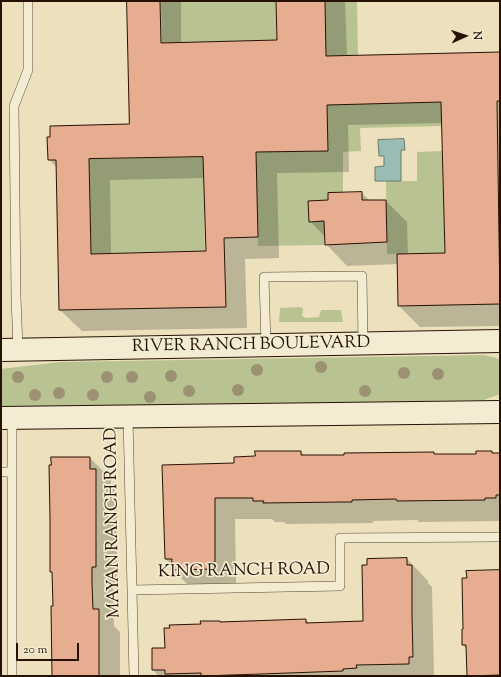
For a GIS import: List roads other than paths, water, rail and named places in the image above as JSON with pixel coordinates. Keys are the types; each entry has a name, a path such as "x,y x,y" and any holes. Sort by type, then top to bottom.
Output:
{"street":[{"name":"RIVER RANCH BOULEVARD","path":"10,349 500,341"},
{"path":"6,418 500,412"}],"lane":[{"path":"10,349 16,297 14,106 28,70 28,1"},
{"path":"266,345 264,277 362,276 363,344"},
{"name":"MAYAN RANCH ROAD","path":"128,416 134,676"},
{"path":"6,418 11,472 12,676"},
{"path":"1,472 11,472"},
{"name":"KING RANCH ROAD","path":"132,590 340,586 340,538 500,538"}],"water":[{"path":"404,139 405,150 401,150 401,181 375,181 375,167 384,166 384,156 379,156 378,140"}]}
